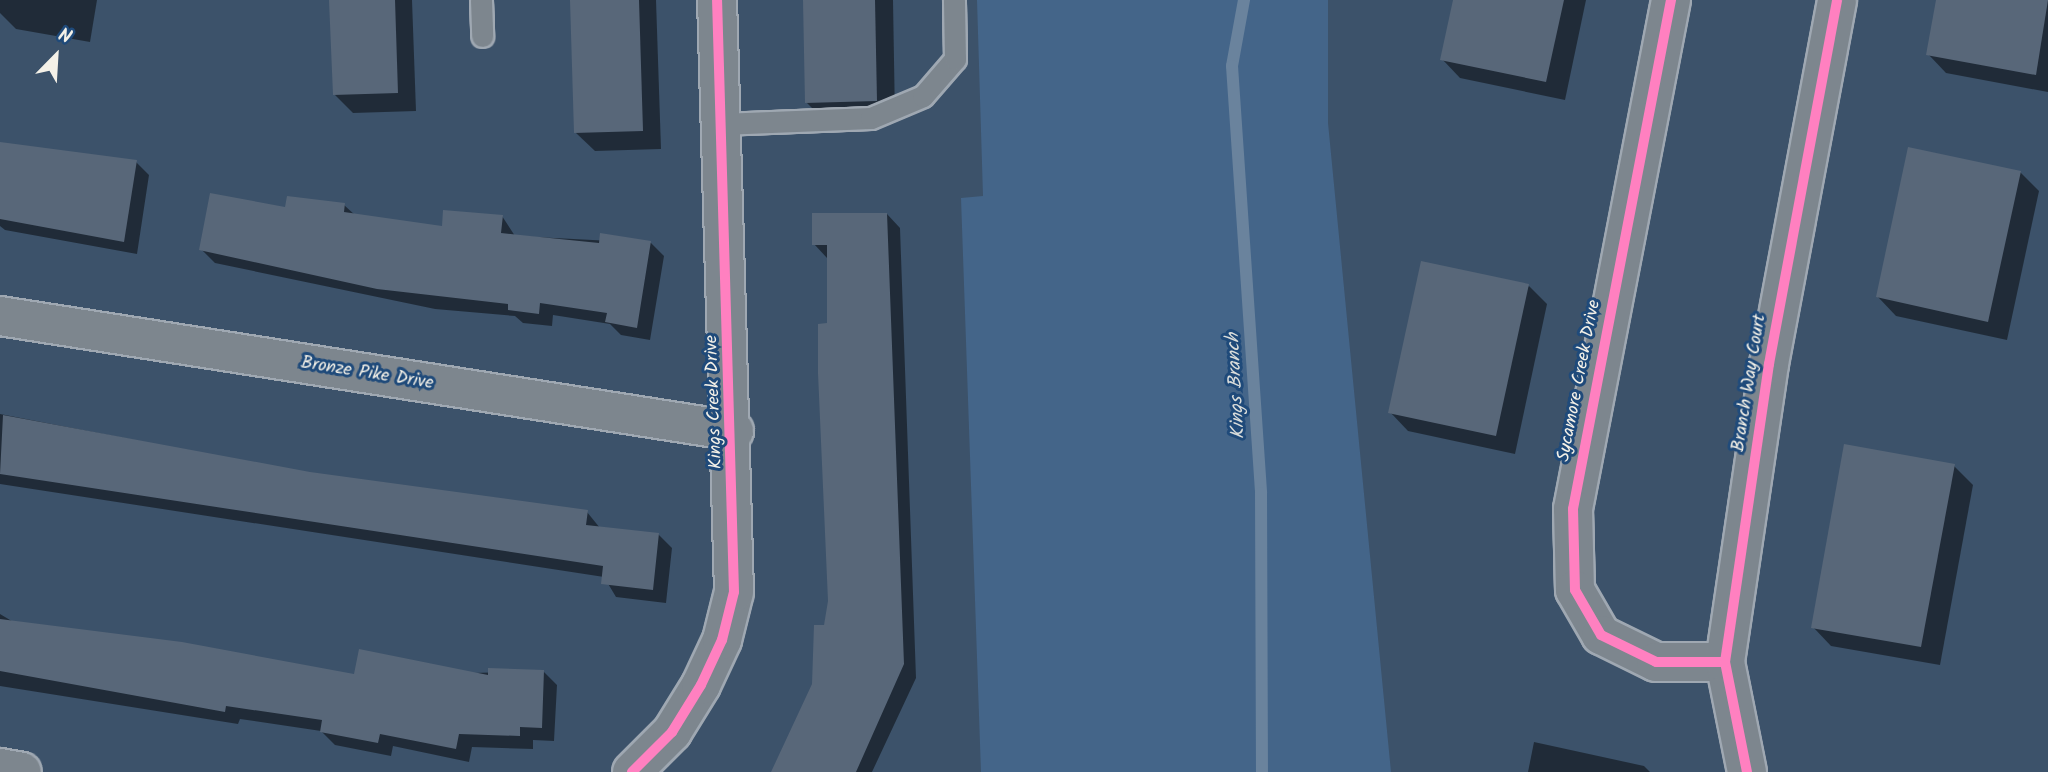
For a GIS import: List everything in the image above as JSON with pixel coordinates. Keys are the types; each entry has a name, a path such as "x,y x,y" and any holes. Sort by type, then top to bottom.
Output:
{"street":[{"name":"Kings Creek Drive","path":"632,772 672,732 722,640 734,592 734,431 717,0"},
{"name":"Sycamore Creek Drive","path":"1671,0 1573,509 1575,590 1601,635 1656,662 1725,662"},
{"name":"Branch Way Court","path":"1747,772 1725,662 1769,364 1837,0"},
{"name":"Bronze Pike Drive","path":"0,316 734,431"},
{"path":"0,768 22,772"}],"lane":[{"path":"481,0 482,36"},
{"path":"721,124 871,118 923,96 955,59 954,0"}],"shaded area":[{"path":"977,0 1328,0 1328,123 1391,772 981,772 961,198 983,196"}],"building":[{"path":"329,0 395,0 398,93 333,95"},
{"path":"570,0 639,0 643,131 574,133"},
{"path":"803,0 875,0 877,101 805,103"},
{"path":"1453,0 1564,0 1546,82 1440,60"},
{"path":"1936,0 2048,0 2036,75 1926,55"},
{"path":"0,142 137,160 124,242 0,219"},
{"path":"1908,147 2021,171 1988,322 1876,297"},
{"path":"210,193 285,207 287,196 345,203 344,212 442,226 443,210 503,215 501,233 599,243 600,233 651,241 637,328 605,322 607,313 540,303 539,314 508,310 508,304 377,289 199,250"},
{"path":"812,213 887,213 904,664 856,772 771,772 812,684 814,625 824,625 828,601 818,373 818,324 827,323 827,245 812,245"},
{"path":"1421,261 1529,284 1496,436 1388,413"},
{"path":"3,415 310,472 588,510 586,525 659,533 653,590 601,584 603,566 0,474"},
{"path":"1844,444 1955,464 1921,647 1811,628"},
{"path":"0,619 182,642 354,674 359,649 488,675 488,668 544,670 542,728 520,727 520,736 459,734 456,749 380,734 378,743 320,732 322,720 226,706 225,712 0,671"}],"waterway":[{"name":"Kings Branch","path":"1244,0 1232,66 1261,493 1262,772"}],"cycle path":[{"path":"632,772 672,732 701,685 722,640 734,592 717,0"},
{"path":"1671,0 1573,509 1575,590 1601,635 1656,662 1725,662"},
{"path":"1747,772 1725,662 1769,364 1837,0"}]}
